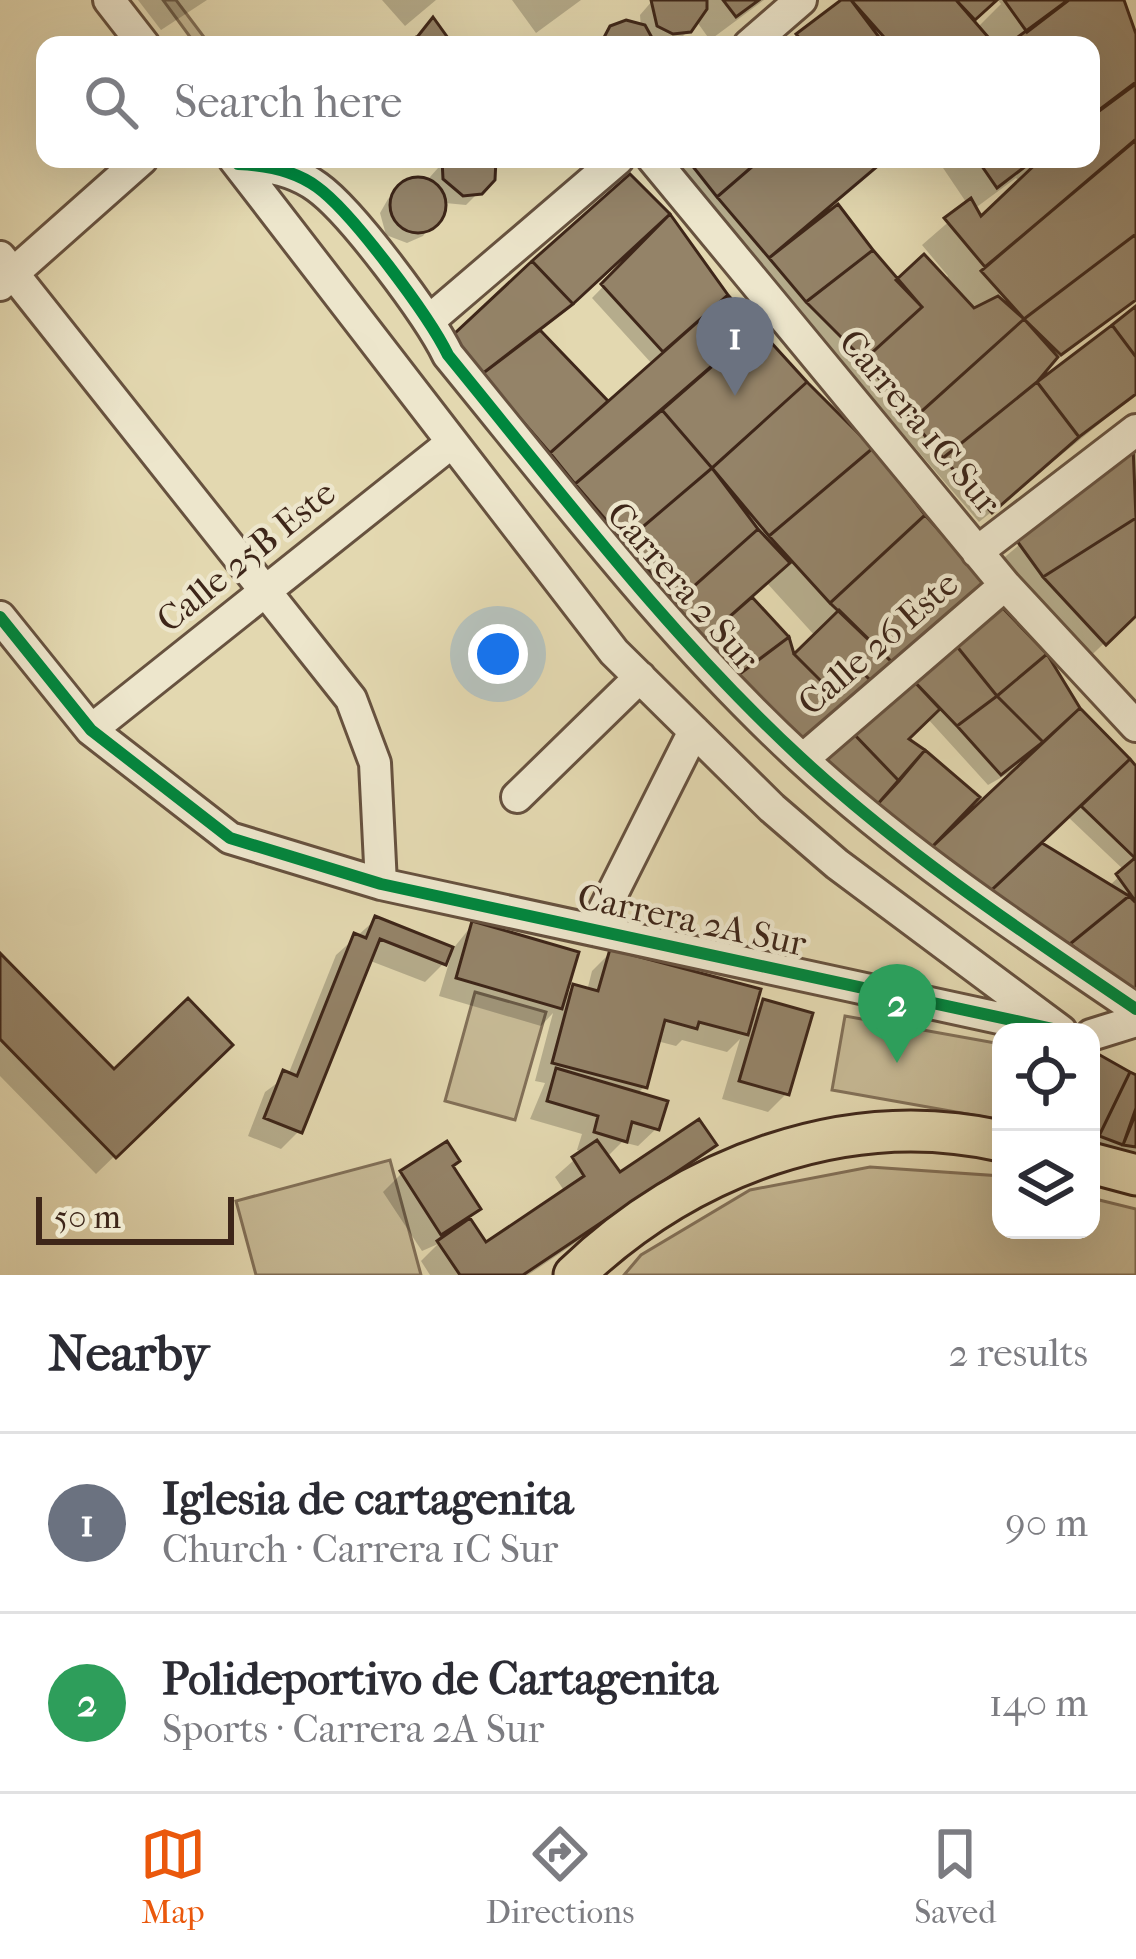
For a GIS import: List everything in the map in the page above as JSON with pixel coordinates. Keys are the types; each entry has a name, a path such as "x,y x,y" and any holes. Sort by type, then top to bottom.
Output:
{"main road":[{"path":"574,1275 614,1237 688,1188 771,1153 880,1132 948,1129 992,1139"},
{"path":"1100,1165 1136,1175"}],"street":[{"path":"109,0 137,36"},
{"path":"759,36 801,0"},
{"path":"131,168 4,272 352,699 375,763 381,884"},
{"name":"Carrera 2 Sur","path":"242,168 614,652 837,864 1051,1023"},
{"name":"Carrera 2 Sur","path":"273,168 321,190 431,319 448,355 684,641 803,759 969,895 1136,1009"},
{"path":"431,319 607,168"},
{"name":"Carrera 1C Sur","path":"660,168 1005,585 1136,726"},
{"name":"Calle 26 Este","path":"977,552 1136,430"},
{"name":"Calle 25B Este","path":"91,730 450,444"},
{"name":"Calle 26 Este","path":"803,759 1005,585"},
{"name":"Carrera 2A Sur","path":"0,617 91,730 230,838 381,884 1022,1023"},
{"path":"517,796 640,677"},
{"path":"594,930 694,731"},
{"path":"1100,1032 1136,1021"}],"shaded area":[{"path":"163,0 176,0 203,36 189,36"},
{"path":"475,992 546,1012 515,1120 445,1101"},
{"path":"845,1016 992,1042 992,1118 832,1090"},
{"path":"390,1160 421,1275 256,1275 236,1201"},
{"path":"870,1167 992,1175 992,1239 1100,1239 1100,1200 1136,1209 1136,1275 624,1275 641,1255 750,1190"}],"building":[{"path":"651,0 707,0 707,9 691,32 673,34 657,26"},
{"path":"723,0 759,0 736,17"},
{"path":"841,0 851,0 878,36 798,36"},
{"path":"851,0 956,0 987,36 883,36"},
{"path":"956,0 997,0 975,20"},
{"path":"1004,0 1069,0 1027,32"},
{"path":"1068,0 1124,0 1136,34 1136,82 1100,109 1100,36 1019,36"},
{"path":"433,17 447,36 418,36"},
{"path":"626,20 645,25 651,36 605,36 610,26"},
{"path":"1136,84 1136,140 985,267 944,218 971,198 981,216 1032,168 1100,168 1100,110"},
{"path":"1136,139 1136,234 1024,319 981,271"},
{"path":"442,168 496,168 495,180 482,194 463,196 443,179"},
{"path":"694,168 751,168 717,197"},
{"path":"751,168 875,168 769,258 717,197"},
{"path":"983,168 1023,168 997,188"},
{"path":"630,174 670,214 573,304 532,261"},
{"path":"418,177 438,185 446,205 438,225 418,233 398,225 390,205 398,185"},
{"path":"838,204 873,250 806,302 769,258"},
{"path":"670,214 728,295 663,352 601,284"},
{"path":"1136,234 1136,300 1061,355 1024,319"},
{"path":"873,250 922,307 864,360 806,302"},
{"path":"924,254 974,308 998,296 1024,319 912,420 864,360 922,307 896,280"},
{"path":"532,261 573,304 482,374 453,335"},
{"path":"728,295 757,327 575,484 550,453"},
{"path":"1136,306 1136,357 1112,325"},
{"path":"1024,319 1058,357 1037,382 943,458 912,420"},
{"path":"1112,325 1136,357 1136,394 1079,437 1037,382"},
{"path":"757,327 807,382 712,468 662,410"},
{"path":"540,330 608,401 550,453 482,374"},
{"path":"807,382 873,448 769,536 712,468"},
{"path":"1037,382 1079,437 992,513 943,458"},
{"path":"662,410 712,468 625,542 575,484"},
{"path":"1133,446 1136,518 1043,577 1017,541"},
{"path":"873,448 925,515 830,603 769,536"},
{"path":"712,468 758,529 675,603 625,542"},
{"path":"925,515 992,589 896,666 830,603"},
{"path":"1136,518 1136,616 1106,645 1043,577"},
{"path":"758,529 790,563 703,640 675,603"},
{"path":"752,597 789,637 737,676 703,640"},
{"path":"997,602 1047,654 997,696 951,639"},
{"path":"839,610 896,666 876,686 851,661 826,686 794,654"},
{"path":"789,637 794,654 826,686 851,661 876,686 807,750 737,676"},
{"path":"951,639 997,696 957,726 910,677"},
{"path":"1047,654 1080,708 1043,742 997,696"},
{"path":"910,677 940,709 909,739 925,750 899,781 852,732"},
{"path":"997,696 1043,742 1001,775 957,726"},
{"path":"1080,708 1130,759 981,900 931,848"},
{"path":"852,732 899,781 876,806 826,761"},
{"path":"925,750 980,797 931,848 876,806"},
{"path":"1130,759 1136,766 1135,858 1081,806"},
{"path":"1042,843 1129,896 1070,944 981,900"},
{"path":"1136,857 1136,902 1116,874"},
{"path":"1129,896 1136,903 1136,994 1070,944"},
{"path":"375,916 453,947 446,965 380,939 302,1133 264,1118 283,1070 297,1076 354,933 366,938"},
{"path":"472,921 579,952 562,1009 456,978"},
{"path":"610,949 761,989 748,1035 699,1022 697,1029 665,1020 647,1088 552,1063 573,984 598,991"},
{"path":"0,953 114,1069 188,998 233,1045 116,1158 0,1039"},
{"path":"763,999 813,1013 789,1095 739,1081"},
{"path":"1100,1055 1130,1072 1100,1134"},
{"path":"556,1068 668,1101 659,1130 632,1122 627,1142 594,1132 598,1116 547,1101"},
{"path":"1130,1072 1136,1075 1136,1108 1123,1145 1100,1134"},
{"path":"1136,1113 1136,1147 1123,1145"},
{"path":"699,1119 717,1145 523,1275 460,1275 437,1241 470,1218 486,1242 584,1176 572,1157 597,1140 620,1172"},
{"path":"447,1141 460,1161 453,1166 481,1209 441,1235 400,1171"}],"cycle path":[{"path":"272,168 317,187 350,218 407,291 448,355 618,563 753,712 840,793 922,859 1136,1009"},
{"path":"0,617 91,730 230,838 381,884 1025,1023"}],"place":[{"name":"Iglesia de cartagenita","path":"735,396"},
{"name":"Polideportivo de Cartagenita","path":"897,1063"}]}
